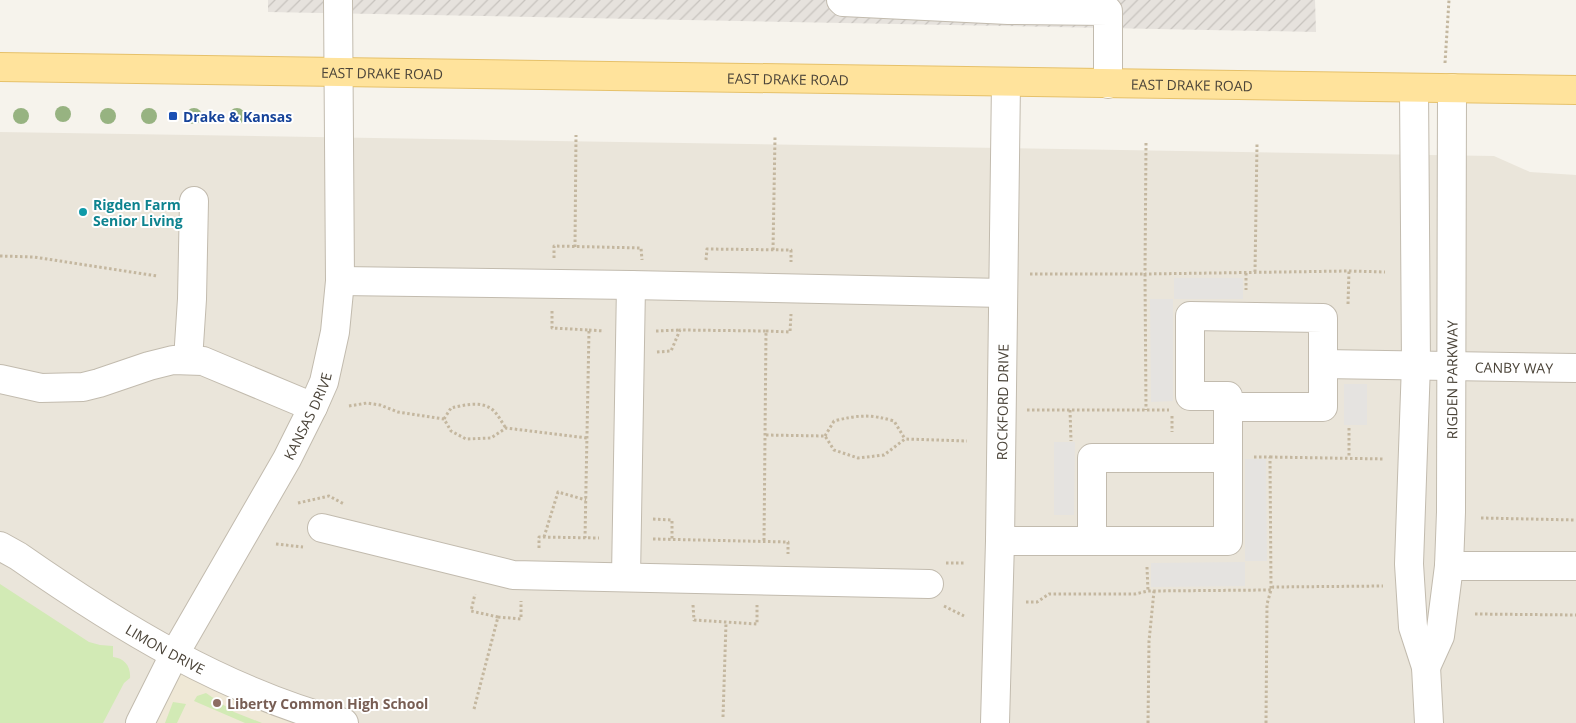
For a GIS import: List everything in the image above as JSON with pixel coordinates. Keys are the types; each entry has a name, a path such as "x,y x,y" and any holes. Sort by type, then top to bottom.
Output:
{"main road":[{"name":"EAST DRAKE ROAD","path":"0,67 1576,90"}],"street":[{"name":"KANSAS DRIVE","path":"140,723 174,656 287,459 314,407 324,382 331,355 340,281 338,0"},
{"path":"841,0 843,2 1008,10 1108,6 1108,84"},
{"name":"ROCKFORD DRIVE","path":"995,723 1000,541 1006,82"},
{"name":"RIGDEN PARKWAY","path":"1414,88 1416,364 1409,564 1413,627 1426,667 1429,723"},
{"name":"RIGDEN PARKWAY","path":"1426,667 1440,636 1449,566 1451,365 1448,88"},
{"path":"188,360 192,299 194,200"},
{"path":"340,281 631,285 1004,294"},
{"path":"626,577 631,285"},
{"path":"1000,541 1228,541 1238,457 1228,407 1228,396 1190,396 1190,316 1323,318 1323,407 1228,407"},
{"path":"0,379 41,388 83,387 173,360 203,361 314,407"},
{"name":"CANBY WAY","path":"1323,364 1576,368"},
{"path":"1092,541 1092,458 1238,457"},
{"path":"313,538 513,575 929,584"},
{"name":"LIMON DRIVE","path":"0,546 18,556 122,626 174,656 244,689 324,718 344,723"},
{"path":"1449,566 1576,566"}],"path":[{"path":"1448,88 1449,0"},
{"path":"574,246 576,135"},
{"path":"773,250 775,137"},
{"path":"1146,143 1146,410"},
{"path":"1256,144 1256,272"},
{"path":"0,256 34,257 157,276"},
{"path":"1348,304 1349,271"},
{"path":"1030,274 1385,272"},
{"path":"1246,273 1246,291"},
{"path":"552,308 552,328 612,331"},
{"path":"585,538 589,330"},
{"path":"649,352 671,351 680,330"},
{"path":"654,331 766,331 764,542"},
{"path":"444,419 451,408 468,404 486,406 494,411 506,428"},
{"path":"348,406 380,405 398,412 444,419"},
{"path":"1027,410 1172,410 1173,438"},
{"path":"1070,410 1071,441"},
{"path":"825,436 834,420 853,416 877,415 894,420 905,439"},
{"path":"444,419 450,431 466,439 491,438 506,428 587,438"},
{"path":"1349,428 1349,458"},
{"path":"766,435 825,436"},
{"path":"825,436 834,450 858,458 884,455 905,439 967,441"},
{"path":"1238,457 1385,459"},
{"path":"1266,723 1267,613 1270,590 1270,457"},
{"path":"544,537 558,492 586,500"},
{"path":"1482,518 1576,520"},
{"path":"646,519 672,520 672,539"},
{"path":"276,544 313,538"},
{"path":"1147,564 1148,591"},
{"path":"1026,602 1037,602 1049,594 1136,594 1148,591 1270,590 1273,587 1385,586"},
{"path":"474,709 498,617 471,611 476,591"},
{"path":"1148,723 1148,642 1154,592"},
{"path":"1475,614 1576,616"},
{"path":"723,717 726,623"}],"shaded area":[{"path":"268,0 1315,0 1316,32 268,12"},
{"path":"0,132 1494,156 1530,172 1576,175 1576,723 0,723"},
{"path":"1174,278 1243,278 1243,299 1174,299"},
{"path":"1150,299 1173,299 1173,401 1151,402"},
{"path":"1344,384 1367,384 1367,425 1344,425"},
{"path":"1054,442 1075,442 1074,515 1054,515"},
{"path":"1245,459 1266,459 1267,561 1245,561"},
{"path":"1245,562 1245,586 1151,587 1151,563"},
{"name":"Liberty Common High School","path":"174,655 344,723 140,723"}],"green space":[{"path":"0,584 89,642 113,646 113,657 126,663 130,678 124,683 103,723 0,723"},
{"path":"206,693 234,712 262,723 245,723 194,701 197,696"},
{"path":"173,702 186,704 177,723 165,723"}],"place":[{"name":"Drake & Kansas","path":"173,116"},
{"name":"Rigden Farm Senior Living","path":"83,212"},
{"name":"Liberty Common High School","path":"217,703"}]}
